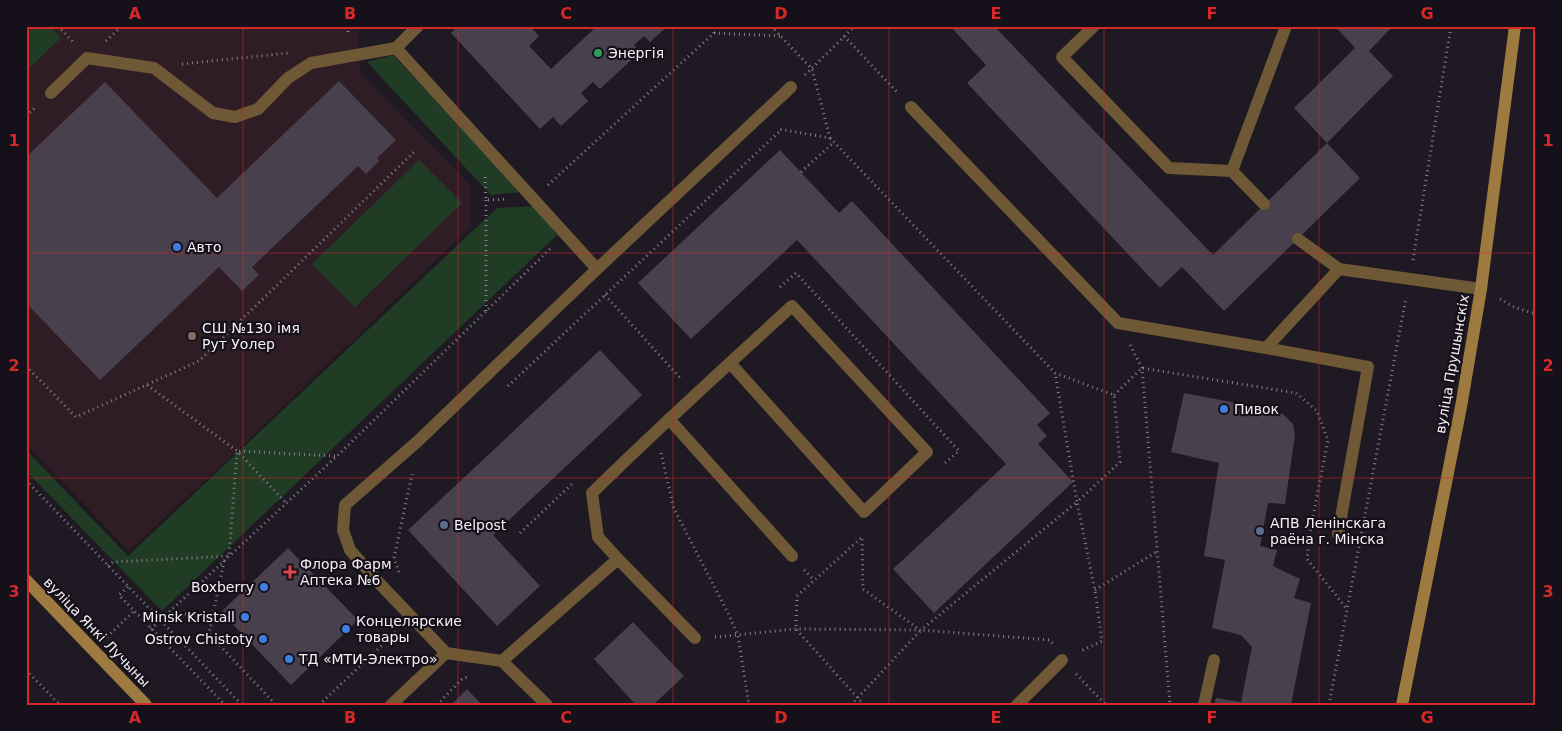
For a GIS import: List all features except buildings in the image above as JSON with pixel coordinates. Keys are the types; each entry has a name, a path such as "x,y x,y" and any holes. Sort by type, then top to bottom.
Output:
{"street":[{"name":"вуліца Прушынскіх","path":"1402,705 1481,289 1515,26"},
{"name":"вуліца Янкі Лучыны","path":"26,580 146,705"}],"lane":[{"path":"51,92 87,58 154,68 213,113 235,117 258,109 288,78 311,63 396,48 418,26"},
{"path":"1094,26 1062,57 1169,168 1232,171 1264,204"},
{"path":"1232,171 1286,26"},
{"path":"396,48 597,269"},
{"path":"547,705 502,661 446,653 350,550 343,530 345,505 418,441 597,269 792,87"},
{"path":"911,107 1118,323 1368,367 1338,534"},
{"path":"1298,239 1339,269 1481,289"},
{"path":"1266,348 1339,269"},
{"path":"695,638 598,536 592,493 656,430 792,306 927,452 864,512 730,363"},
{"path":"669,419 792,556"},
{"path":"502,661 618,559"},
{"path":"390,705 446,653"},
{"path":"1017,705 1062,660"},
{"path":"1204,705 1214,660"}],"path":[{"path":"714,26 714,33"},
{"path":"792,87 854,26"},
{"path":"1329,705 1410,279 1451,26"},
{"path":"486,200 534,198 714,33 781,36"},
{"path":"844,36 911,107"},
{"path":"154,68 290,52"},
{"path":"504,390 781,130"},
{"path":"830,138 1055,373 1114,395"},
{"path":"800,172 834,142"},
{"path":"483,144 486,200 486,311"},
{"path":"26,366 76,417 199,361 416,150"},
{"path":"151,629 336,456 566,234"},
{"path":"1481,289 1514,307 1536,314"},
{"path":"604,295 682,380"},
{"path":"1118,323 1142,368 1170,705"},
{"path":"1142,368 1296,392 1316,411 1328,440 1311,527 1307,559 1347,608"},
{"path":"1114,395 1142,368"},
{"path":"1055,373 1077,502 1095,590 1102,641 1062,660"},
{"path":"147,385 237,451 286,503"},
{"path":"851,705 921,630 1077,502 1120,462 1114,395"},
{"path":"656,430 674,509 738,636 749,705"},
{"path":"237,451 336,456"},
{"path":"229,556 237,451"},
{"path":"411,477 418,470"},
{"path":"26,480 242,705"},
{"path":"864,705 796,629 797,596 862,537 863,589 921,630"},
{"path":"1095,590 1156,552"},
{"path":"108,566 113,562 229,556"},
{"path":"224,561 209,634 276,705"},
{"path":"128,587 119,595 224,705"},
{"path":"94,650 134,611"},
{"path":"170,612 213,618"},
{"path":"695,638 738,636 796,629 921,630 1050,640 1062,660 1106,705"},
{"path":"26,670 60,705"},
{"path":"437,705 462,680 470,676"}],"shaded area":[{"name":"СШ №130 імя Рут Уолер","path":"26,26 358,26 360,72 470,185 470,228 237,451 129,551 26,444"}],"green space":[{"path":"34,26 50,26 61,38 26,71 26,34"},
{"path":"393,55 522,192 491,195 367,62"},
{"path":"419,160 462,203 355,307 312,264"},
{"path":"534,206 557,235 162,611 26,471 26,450 128,556 497,208"}],"place":[{"name":"Энергія","path":"598,53"},
{"name":"Авто","path":"177,247"},
{"name":"СШ №130 імя Рут Уолер","path":"192,336"},
{"name":"Пивок","path":"1224,409"},
{"name":"Belpost","path":"444,525"},
{"name":"АПВ Ленінскага раёна г. Мінска","path":"1260,531"},
{"name":"Флора Фарм Аптека №6","path":"290,572"},
{"name":"Boxberry","path":"264,587"},
{"name":"Minsk Kristall","path":"245,617"},
{"name":"Концелярские товары","path":"346,629"},
{"name":"Ostrov Chistoty","path":"263,639"},
{"name":"ТД «МТИ-Электро»","path":"289,659"}]}
